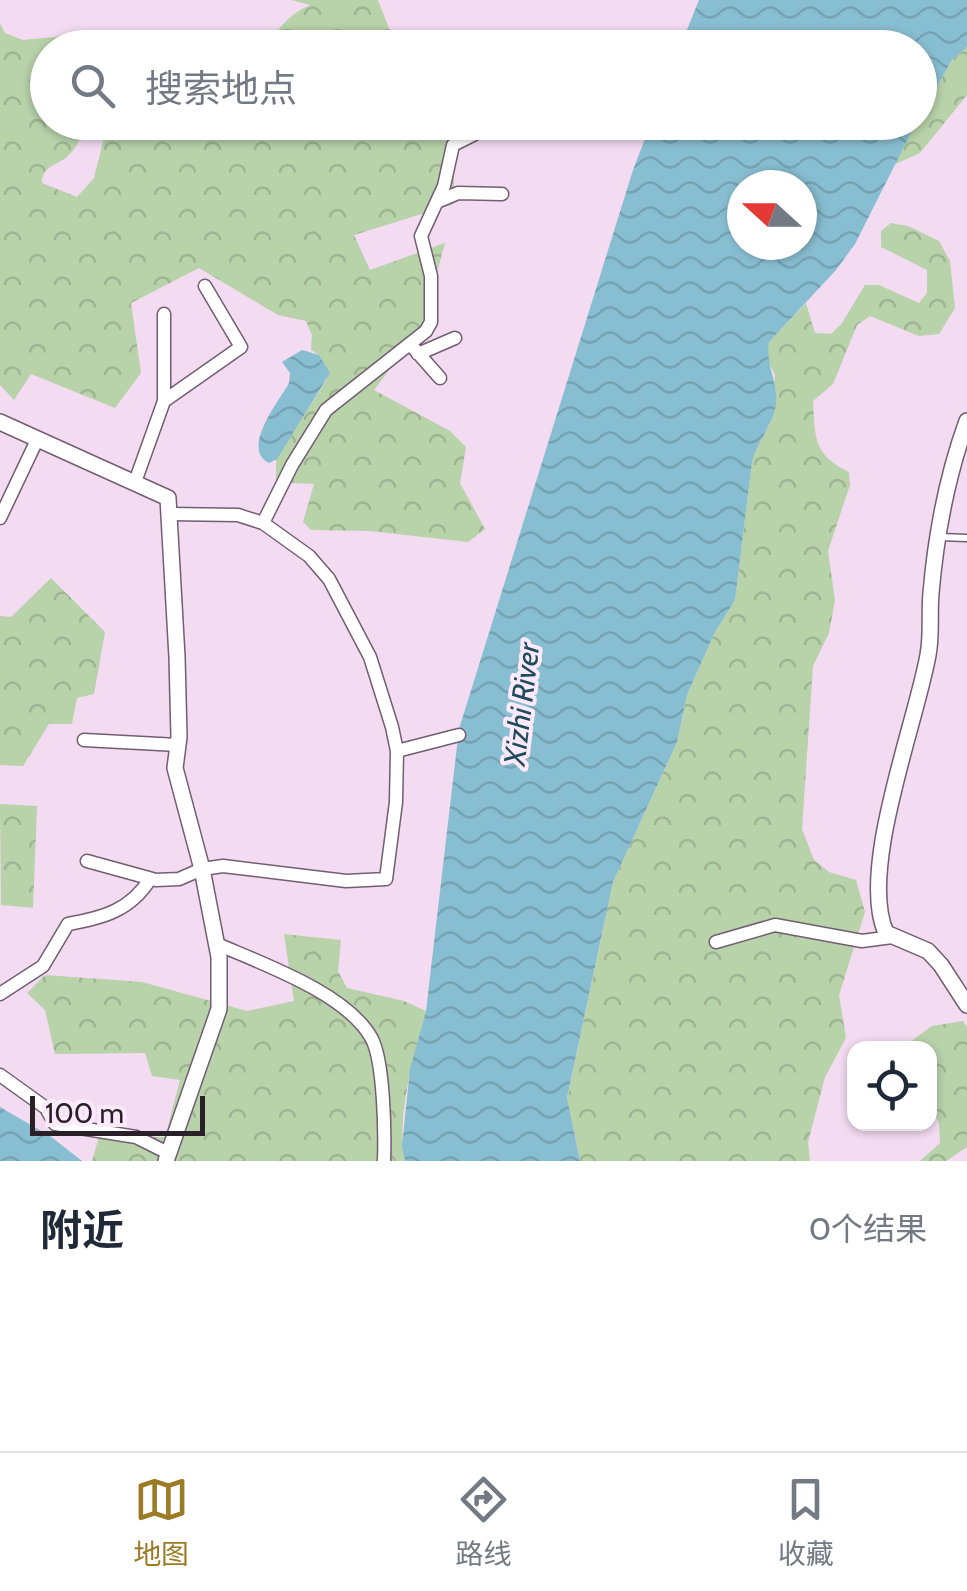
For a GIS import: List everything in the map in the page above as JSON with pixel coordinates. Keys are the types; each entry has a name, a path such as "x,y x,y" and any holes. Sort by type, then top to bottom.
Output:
{"street":[{"path":"414,349 430,322 431,276 422,236 437,203 452,145 462,140"},
{"path":"437,203 458,193 502,194"},
{"path":"164,401 241,347 205,286"},
{"path":"134,482 164,401 164,314"},
{"path":"263,524 292,465 326,410 414,349 455,338"},
{"path":"414,349 440,378"},
{"path":"967,421 949,470 931,593 929,652 884,839 878,899 886,932 928,951 942,965 967,1005"},
{"path":"0,422 168,498 177,657 175,768 217,944 218,1009 167,1157 136,1136 55,1124 46,1108 0,1075"},
{"path":"0,518 37,440"},
{"path":"87,861 150,878 179,879 202,869 223,866 346,881 386,879 396,802 392,726 370,657 329,579 310,556 263,524 238,514 170,514"},
{"path":"396,752 459,735"},
{"path":"84,740 178,745"},
{"path":"0,994 27,980 43,966 68,924 99,919 121,909 140,896 150,878"},
{"path":"716,942 787,924 862,942 892,936"},
{"path":"217,944 351,1011 373,1041 385,1117 384,1161"}],"lane":[{"path":"939,537 967,538"}],"green space":[{"path":"291,0 378,0 390,30 279,30 310,5"},
{"path":"0,23 5,33 30,39 30,140 79,140 66,158 45,172 42,183 77,197 94,178 104,140 454,140 454,204 354,235 370,270 445,243 423,325 374,390 450,431 466,447 460,483 485,529 468,542 370,531 311,530 303,522 314,484 276,482 276,459 327,379 319,355 311,350 312,335 306,321 278,315 199,268 131,303 141,373 115,408 31,374 14,400 0,385"},
{"path":"967,47 967,95 937,132 937,87 952,60"},
{"path":"907,140 931,140 920,153 893,165"},
{"path":"891,223 908,226 939,241 950,261 955,308 939,334 919,336 870,316 857,325 833,384 813,401 818,444 828,459 849,472 850,485 828,551 835,600 829,633 813,666 802,829 814,860 829,872 856,880 865,912 839,995 846,1038 825,1077 808,1142 810,1161 580,1161 567,1099 613,882 677,742 687,695 715,632 735,600 755,447 770,424 775,375 766,357 769,342 806,303 815,333 831,334 865,285 879,285 919,303 927,293 927,270 881,247 881,231"},
{"path":"51,578 105,632 94,694 77,698 72,724 49,724 23,766 0,765 0,616 11,617"},
{"path":"0,804 37,806 33,908 1,905"},
{"path":"284,934 341,940 338,971 347,988 404,1001 426,1011 405,1105 405,1161 92,1161 99,1137 165,1137 180,1080 152,1076 145,1053 55,1054 45,1010 27,993 45,975 142,982 247,1011 294,1001"},
{"path":"963,1021 967,1027 967,1147 946,1161 920,1161 940,1143 937,1041 911,1041 932,1026"}],"water":[{"path":"699,0 967,0 967,47 952,60 937,86 937,30 687,30"},
{"name":"Xizhi River","path":"644,140 907,140 855,244 769,342 776,404 752,463 735,600 715,632 687,695 677,742 613,882 567,1098 580,1161 405,1161 402,1146 410,1069 426,1011 459,729"},
{"path":"302,350 319,355 330,373 277,459 269,463 258,447 260,436 289,383 290,373 282,362"},
{"path":"0,1107 50,1136 82,1161 0,1161"}]}
